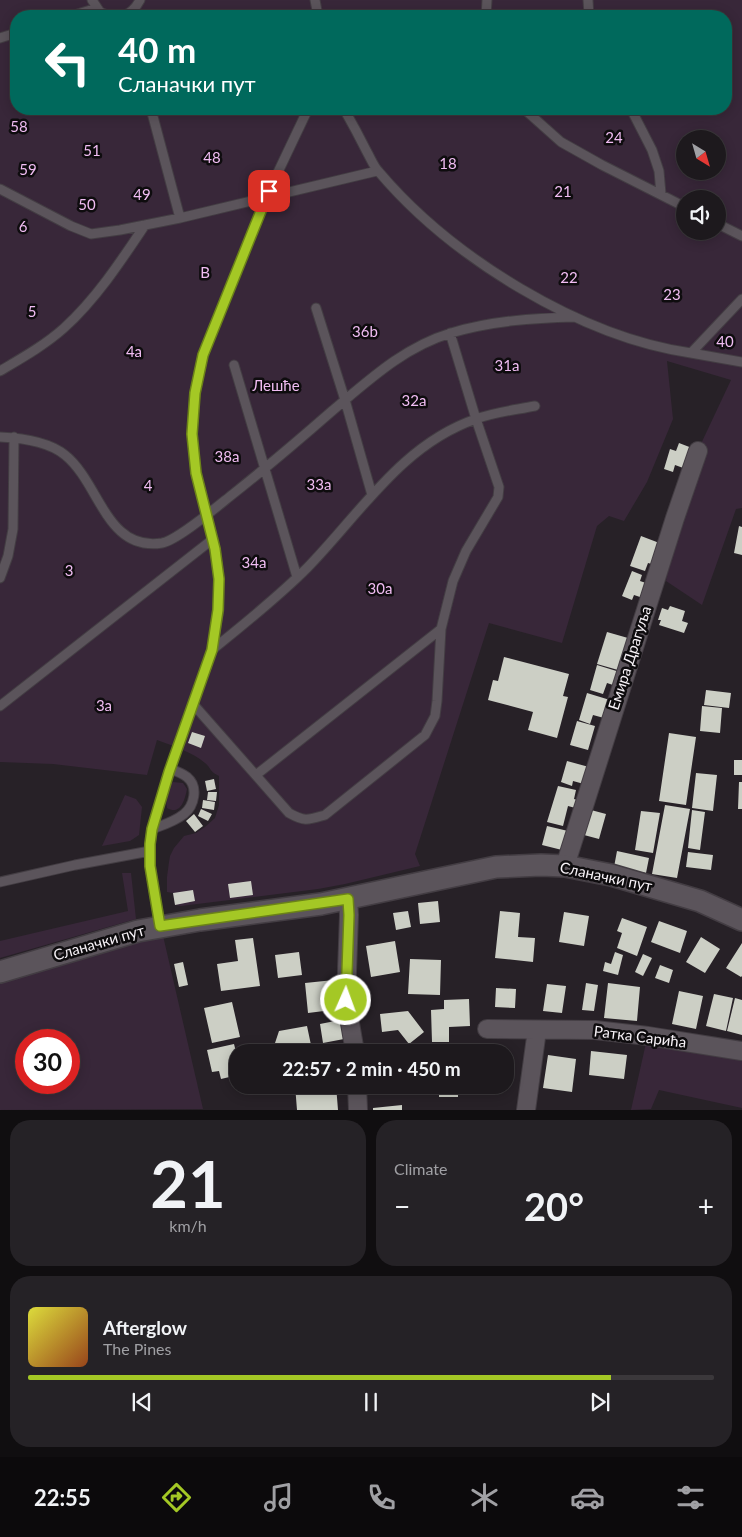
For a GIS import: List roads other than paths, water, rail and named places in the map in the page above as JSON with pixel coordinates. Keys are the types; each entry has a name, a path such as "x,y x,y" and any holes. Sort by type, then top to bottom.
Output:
{"street":[{"name":"Емира Драгуља","path":"564,866 698,451"},
{"name":"Сланачки пут","path":"0,972 160,926 348,899 486,868 521,865 564,866 611,875 700,901 742,920"},
{"path":"348,899 346,1000 353,1044"},
{"name":"Ратка Сарића","path":"487,1029 576,1029 620,1032 742,1051"},
{"path":"526,1110 537,1030"},
{"path":"357,1094 358,1110"}],"lane":[{"path":"83,10 95,4"},
{"path":"153,115 180,218"},
{"path":"160,926 150,866 152,829 170,769 212,650 218,610 219,579 213,539 196,473 192,434 195,393 203,355 266,198 305,115"},
{"path":"347,115 377,170 419,214 446,238 503,278 575,317 622,336 670,350 742,362"},
{"path":"531,115 561,142 676,202"},
{"path":"634,115 652,150 659,171 661,194"},
{"path":"0,189 70,226 91,234 180,218 377,170"},
{"path":"0,371 47,341 81,311 97,293 145,225"},
{"path":"726,228 742,236"},
{"path":"691,353 742,299"},
{"path":"316,308 372,494"},
{"path":"0,438 14,438 42,444 64,454 85,478 114,526 126,537 146,544 164,543 179,535 264,469 369,379 389,364 427,342 450,333 498,322 575,317"},
{"path":"193,704 289,814 301,820 325,815 425,735 435,716 441,628 453,581 466,551 498,497 500,487 476,419 450,333"},
{"path":"234,365 297,577"},
{"path":"212,650 273,600 297,577 378,487 422,448 448,431 476,419 535,406"},
{"path":"0,578 8,556 13,529 14,438"},
{"path":"0,706 213,539"},
{"path":"256,775 441,628"},
{"path":"152,829 171,822 185,813 192,804 195,790 189,778 180,772 170,769"},
{"path":"0,882 150,851"}],"park label":[{"name":"58","path":"19,127"},
{"name":"24","path":"614,138"},
{"name":"51","path":"92,151"},
{"name":"48","path":"212,158"},
{"name":"18","path":"448,164"},
{"name":"59","path":"28,170"},
{"name":"21","path":"563,192"},
{"name":"49","path":"142,195"},
{"name":"50","path":"87,205"},
{"name":"6","path":"23,227"},
{"name":"B","path":"205,273"},
{"name":"22","path":"569,278"},
{"name":"23","path":"672,295"},
{"name":"5","path":"32,312"},
{"name":"36b","path":"365,332"},
{"name":"40","path":"725,342"},
{"name":"4a","path":"134,352"},
{"name":"31a","path":"507,366"},
{"name":"Лешће","path":"276,386"},
{"name":"32a","path":"414,401"},
{"name":"38a","path":"227,457"},
{"name":"33a","path":"319,485"},
{"name":"4","path":"148,486"},
{"name":"34a","path":"254,563"},
{"name":"3","path":"69,571"},
{"name":"30a","path":"380,589"},
{"name":"3a","path":"104,706"}]}
